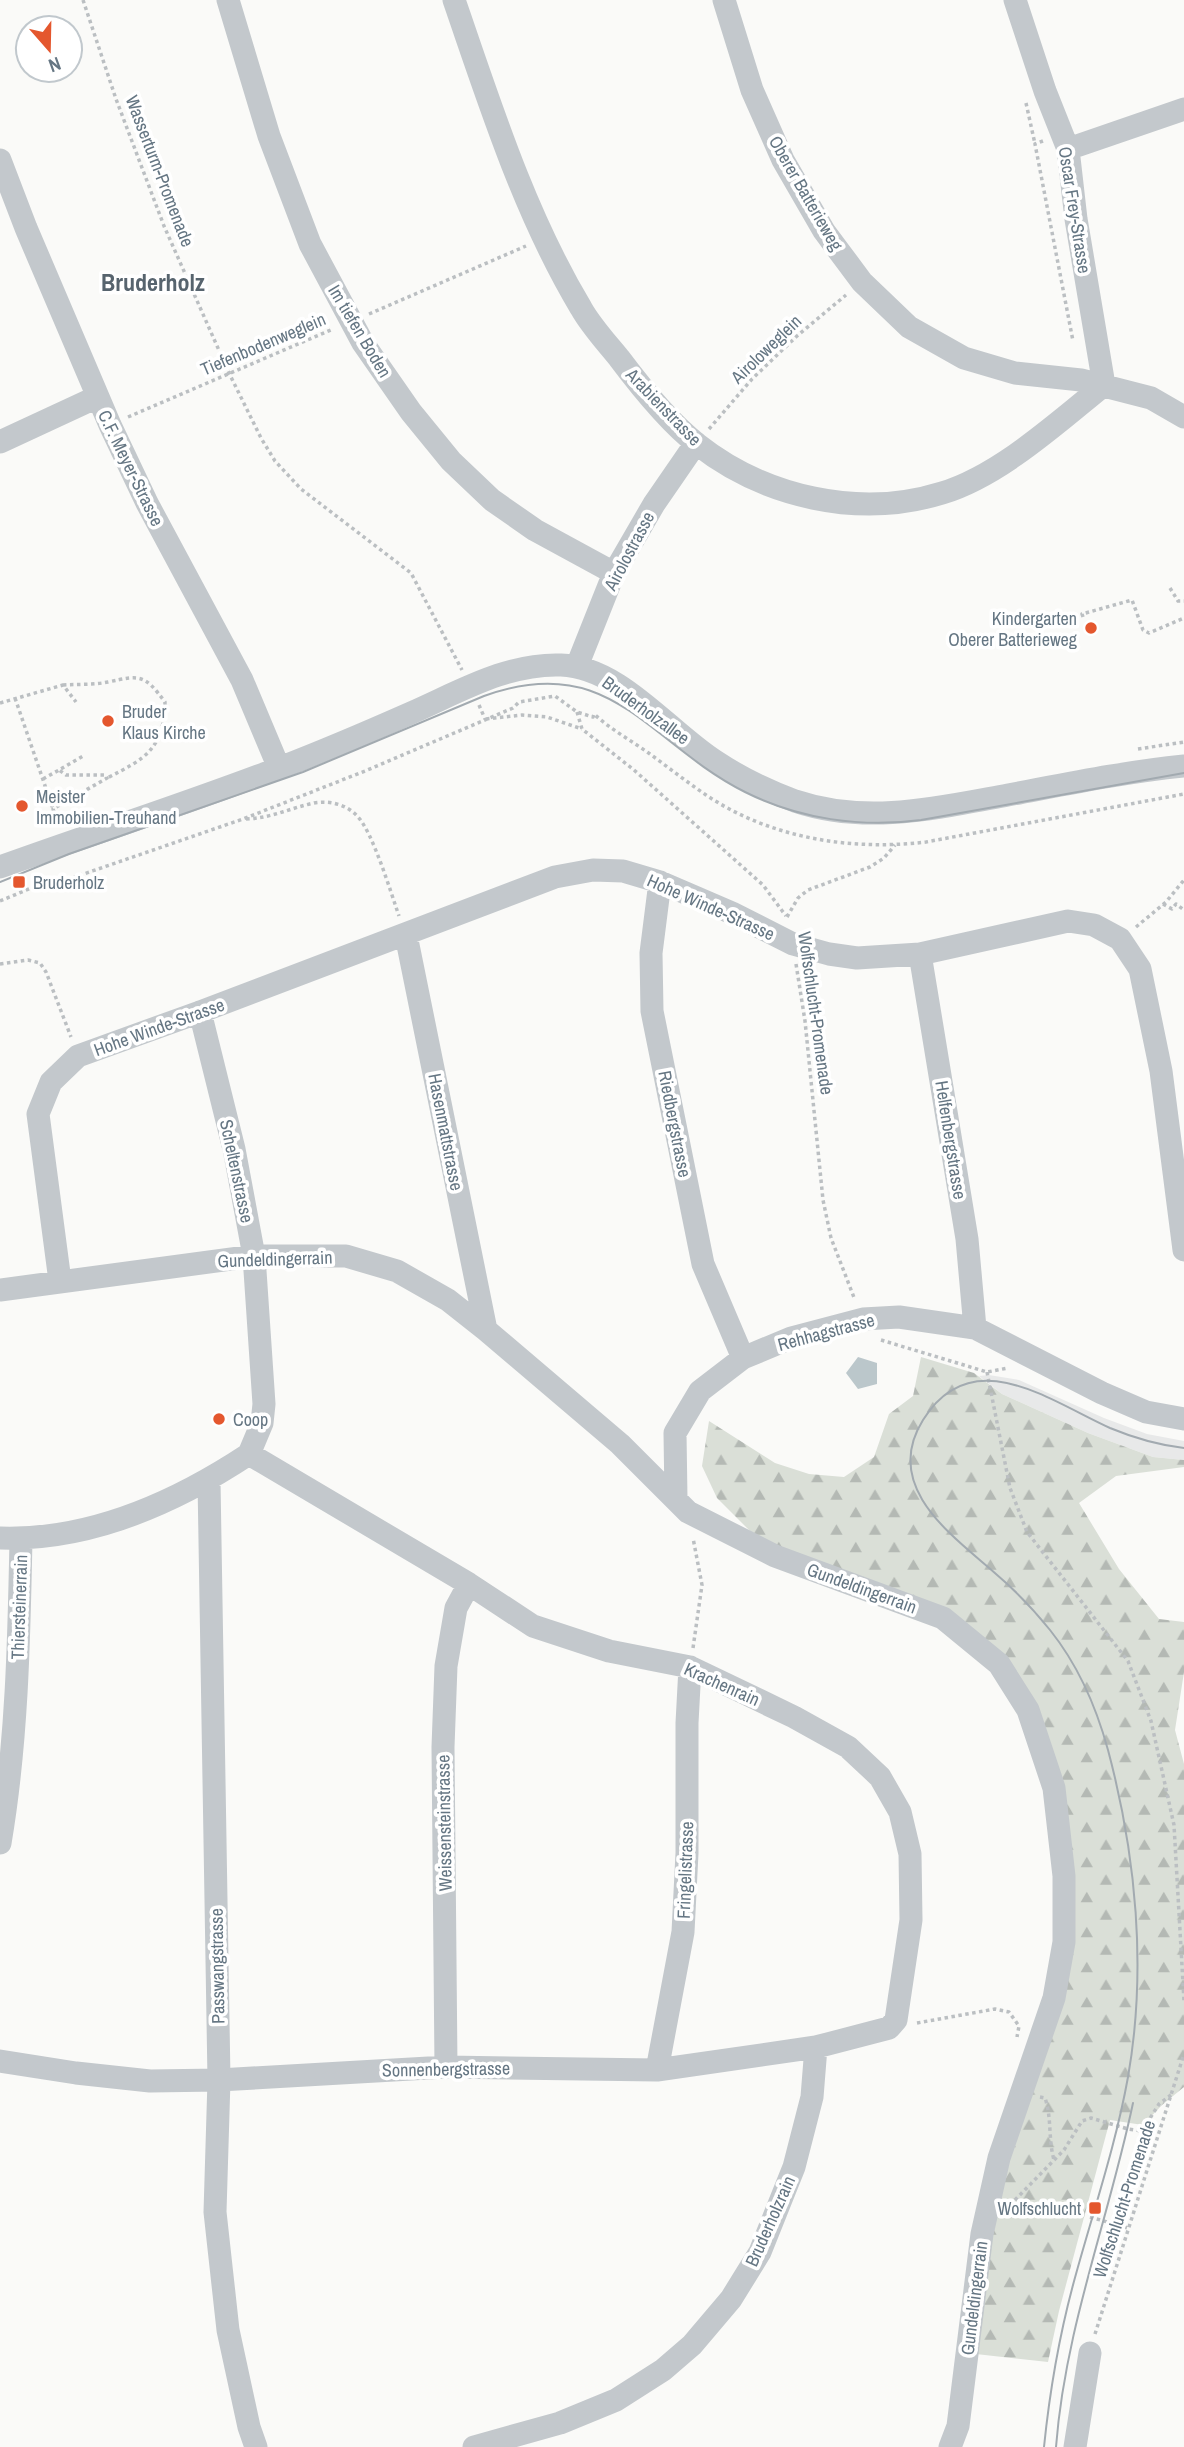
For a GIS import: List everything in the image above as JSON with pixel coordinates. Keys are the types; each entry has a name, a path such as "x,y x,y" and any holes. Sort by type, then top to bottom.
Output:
{"street":[{"name":"Im tiefen Boden","path":"228,0 269,136 310,244 363,343 411,412 451,461 492,500 535,530 614,573"},
{"name":"Arabienstrasse","path":"454,0 491,108 544,239 582,310 641,387 696,443 728,465 772,488 820,500 881,504 942,493 1000,466 1104,385"},
{"name":"Oberer Batterieweg","path":"724,0 752,90 783,160 824,232 862,282 909,327 964,358 1015,373 1104,385 1151,398 1184,417"},
{"name":"Oscar Frey-Strasse","path":"1015,0 1045,91 1068,149 1076,219 1104,385"},
{"path":"1068,149 1184,109"},
{"name":"C.F. Meyer-Strasse","path":"0,160 97,397 178,564 242,680 279,768"},
{"path":"1,440 97,397"},
{"name":"Airolostrasse","path":"577,666 614,573 654,504 696,443"},
{"name":"Bruderholzallee","path":"0,867 279,768 353,739 496,675 535,666 577,666 595,673 635,697 722,766 794,800 823,809 865,814 907,813 1138,771 1184,766"},
{"name":"Hohe Winde-Strasse","path":"61,1282 38,1114 51,1082 78,1056 555,877 593,870 624,871 660,882 732,913 793,944 857,958 920,954 1068,921 1094,925 1120,939"},
{"name":"Riedbergstrasse","path":"660,882 651,953 652,1011 703,1264 743,1358"},
{"name":"Hasenmattstrasse","path":"406,935 486,1330"},
{"path":"1120,939 1139,970 1158,1058 1184,1250"},
{"name":"Helfenbergstrasse","path":"920,954 967,1239 975,1328"},
{"name":"Scheltenstrasse","path":"200,1012 234,1149 254,1256 264,1404 262,1423 249,1454"},
{"name":"Gundeldingerrain","path":"0,1290 254,1256 346,1256 397,1271 448,1300 486,1330 620,1444 682,1505 775,1556 943,1618 999,1664 1028,1710 1054,1788 1064,1876 1064,1942 1054,1998 999,2158 982,2234 958,2426 950,2447"},
{"name":"Rehhagstrasse","path":"682,1505 675,1433 700,1391 743,1358 792,1338 863,1319 898,1317 975,1328 1113,1398 1146,1412 1184,1419"},
{"path":"11,1538 57,1535 130,1518 209,1480 249,1454"},
{"name":"Krachenrain","path":"249,1454 469,1584 533,1626 609,1651 690,1667 794,1717 848,1747 880,1777 900,1812 910,1854 911,1920 896,2020 889,2028"},
{"name":"Passwangstrasse","path":"209,1480 219,2080 215,2212 228,2330 249,2427 256,2447"},
{"name":"Thiersteinerrain","path":"0,1843 13,1727 19,1639 11,1538"},
{"name":"Weissensteinstrasse","path":"446,2067 443,1746 446,1666 456,1608 469,1584"},
{"name":"Fringelistrasse","path":"657,2070 683,1931 690,1667"},
{"name":"Sonnenbergstrasse","path":"0,2061 150,2081 219,2080 446,2067 657,2070 816,2047 889,2028"},
{"name":"Bruderholzrain","path":"474,2447 559,2423 616,2400 663,2370 692,2345 731,2299 760,2252 794,2167 812,2097 816,2047"},
{"path":"1074,2447 1090,2353"}],"path":[{"name":"Wasserturm-Promenade","path":"83,0 116,99 164,226 261,438 275,461 301,489 411,573 467,677"},
{"path":"1068,149 1053,138 1035,144 1073,341"},
{"name":"Tiefenbodenweglein","path":"110,425 544,239"},
{"name":"Airoloweglein","path":"696,443 752,379 797,336 862,282"},
{"path":"1170,588 1178,601 1184,601"},
{"path":"1083,617 1082,614 1132,600 1143,630 1149,633 1184,618"},
{"path":"462,669 472,665"},
{"path":"0,703 63,685 107,682 129,676 150,684 165,702 165,718 160,738 138,763 53,808"},
{"path":"63,685 76,702"},
{"path":"0,901 36,886 46,887 243,819 365,771 513,708 519,702 555,696 577,712 582,729"},
{"path":"15,698 66,844"},
{"path":"485,719 522,715 547,717 582,729"},
{"name":"Wolfschlucht-Promenade","path":"582,729 634,770 762,885 787,917 797,898 808,890 875,864 895,845"},
{"path":"1136,749 1184,742"},
{"path":"43,779 83,756"},
{"path":"59,770 66,775 105,775 107,778"},
{"path":"243,819 281,815 315,803 331,802 349,808 366,827 406,935"},
{"path":"1120,939 1163,904 1184,880"},
{"path":"1163,904 1172,908 1176,904 1184,910"},
{"name":"Wolfschlucht-Promenade","path":"793,944 805,1021 823,1200 831,1238 863,1319"},
{"path":"0,964 29,960 40,963 46,972 78,1056"},
{"path":"863,1319 875,1338 987,1372 1010,1489 1027,1532 1128,1661 1151,1721 1174,1825 1184,2001"},
{"path":"682,1505 702,1585 690,1667"},
{"path":"889,2028 995,2008 1009,2012 1019,2026 1016,2039"},
{"name":"Wolfschlucht-Promenade","path":"1090,2353 1184,2054"},
{"path":"1023,2092 1045,2098 1054,2160"},
{"path":"1009,2207 1063,2150 1082,2121 1091,2118 1128,2129 1142,2130 1160,2104 1173,2094"},
{"path":"1090,2217 1128,2228"}],"shaded area":[{"path":"858,1357 877,1363 877,1384 858,1389 846,1373"},
{"path":"979,1376 1019,1380 1147,1434 1184,1441 1184,1460 1153,1457 1088,1433 1002,1394"}],"green space":[{"path":"921,1357 974,1373 1002,1394 1088,1433 1153,1457 1184,1460 1184,1467 1116,1476 1079,1503 1119,1569 1159,1619 1184,1622 1184,1672 1175,1730 1184,1764 1184,2087 1143,2125 1110,2120 1048,2362 967,2353 982,2234 1054,1998 1064,1876 1028,1710 943,1618 775,1556 717,1498 702,1466 709,1421 775,1463 809,1474 844,1477 874,1457 889,1414 913,1396"}],"tram line":[{"path":"0,882 69,854 303,772 484,696 528,685 564,685 596,693 625,708 711,772 745,792 787,809 853,822 921,820 1184,773"},
{"path":"1044,2447 1065,2317 1111,2152 1128,2077 1137,1995 1136,1912 1132,1871 1108,1750 1092,1702 1077,1672 1060,1643 1031,1608 943,1526 928,1508 916,1488 911,1467 912,1444 923,1420 943,1397 964,1384 988,1381 1012,1384 1037,1393 1128,1435 1184,1448"},
{"path":"1056,2447 1068,2359 1133,2103"}],"place":[{"name":"Kindergarten Oberer Batterieweg","path":"1091,628"},
{"name":"Bruder Klaus Kirche","path":"108,721"},
{"name":"Meister Immobilien-Treuhand","path":"22,806"},
{"name":"Bruderholz","path":"19,882"},
{"name":"Coop","path":"219,1419"},
{"name":"Wolfschlucht","path":"1095,2208"}],"district":[{"name":"Bruderholz","path":"153,282"}]}
